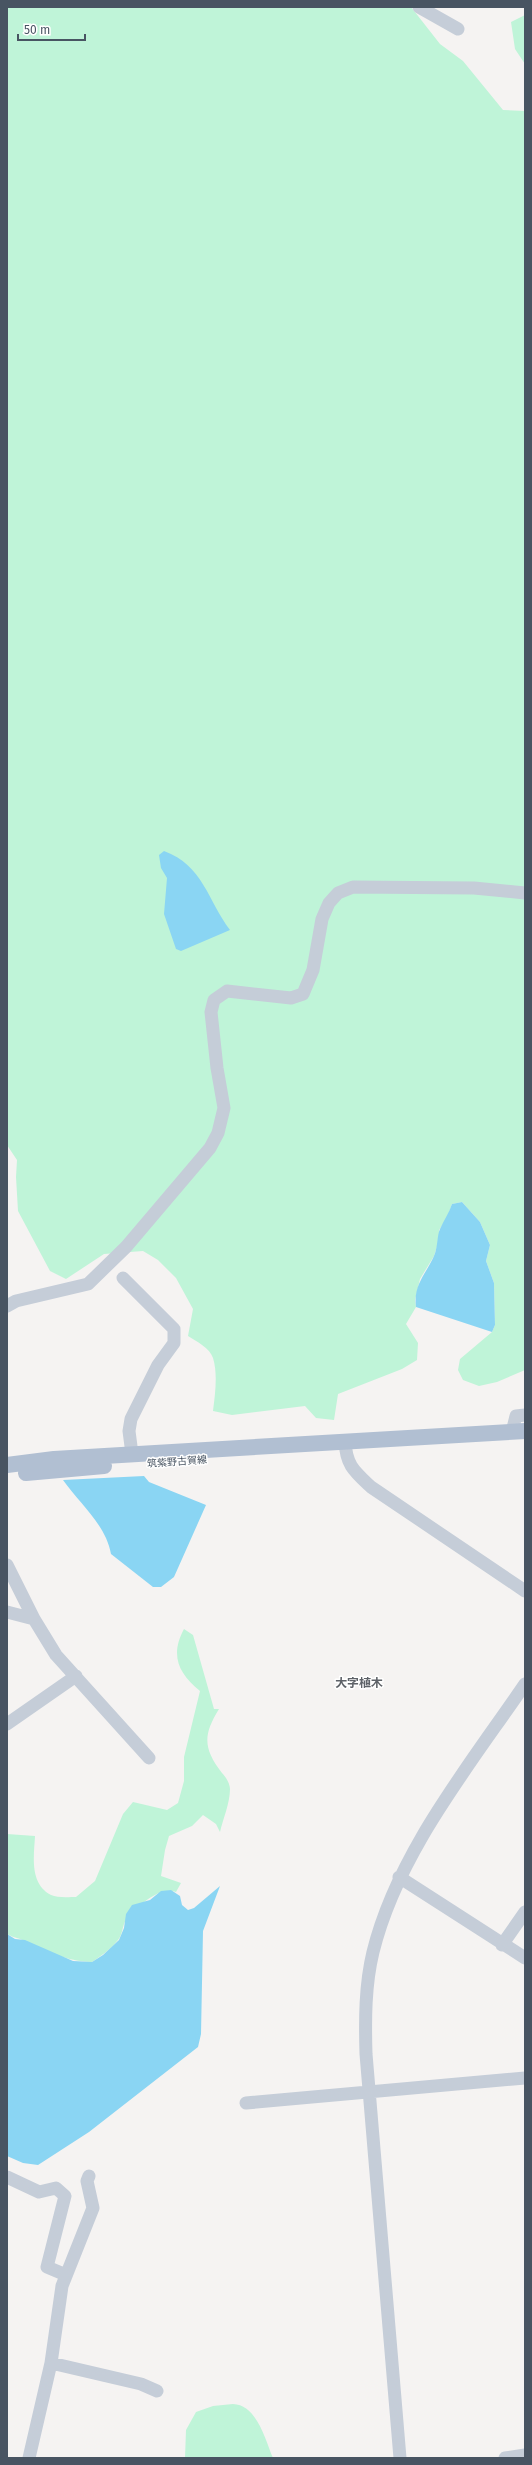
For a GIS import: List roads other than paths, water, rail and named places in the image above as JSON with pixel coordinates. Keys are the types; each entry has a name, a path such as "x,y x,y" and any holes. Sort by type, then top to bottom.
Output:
{"main road":[{"name":"筑紫野古賀線","path":"7,1465 54,1458 345,1441 408,1439 519,1431"},
{"name":"筑紫野古賀線","path":"7,1476 86,1468 321,1452 345,1441"}],"street":[{"path":"419,7 458,29"},
{"path":"7,1306 16,1301 88,1284 126,1247 187,1177 210,1148 224,1117 211,1012 214,1000 227,991 292,998 304,994 313,970 322,919 329,903 338,893 352,887 474,888 525,894"},
{"path":"123,1278 174,1329 174,1343 158,1365 131,1419 129,1431 132,1454"},
{"path":"519,1431 516,1416 525,1415"},
{"path":"345,1441 346,1457 355,1472 371,1487 525,1592"},
{"path":"7,1565 34,1619 56,1655 149,1758"},
{"path":"7,1612 34,1619"},
{"path":"7,1724 76,1676"},
{"path":"400,2458 365,2026 368,1977 373,1952 399,1878 435,1818 525,1684"},
{"path":"399,1878 502,1945 525,1958"},
{"path":"502,1945 525,1912"},
{"path":"246,2103 370,2090 525,2078"},
{"path":"29,2458 51,2363 62,2286 93,2208 87,2181 89,2176"},
{"path":"7,2177 39,2192 56,2188 64,2196 47,2267 66,2275"},
{"path":"51,2363 141,2384 157,2391"},
{"path":"505,2458 525,2455"}],"water":[{"path":"164,851 177,857 188,865 203,885 222,919 230,930 181,951 176,949 164,914 167,878 161,868 159,855"},
{"path":"462,1202 480,1222 490,1245 486,1261 494,1283 495,1325 492,1332 416,1307 416,1292 434,1256 440,1229 452,1204"},
{"path":"144,1476 149,1482 206,1505 174,1577 161,1587 153,1587 111,1554 108,1543 98,1524 63,1480"},
{"path":"220,1886 203,1931 201,2034 198,2047 89,2132 38,2165 23,2163 7,2156 7,1934 15,1939 25,1940 73,1961 92,1962 103,1955 119,1940 124,1928 126,1914 132,1905 150,1900 161,1891 171,1890 180,1896 182,1905 188,1910 194,1908"}],"district":[{"name":"大字植木","path":"359,1683"}]}
